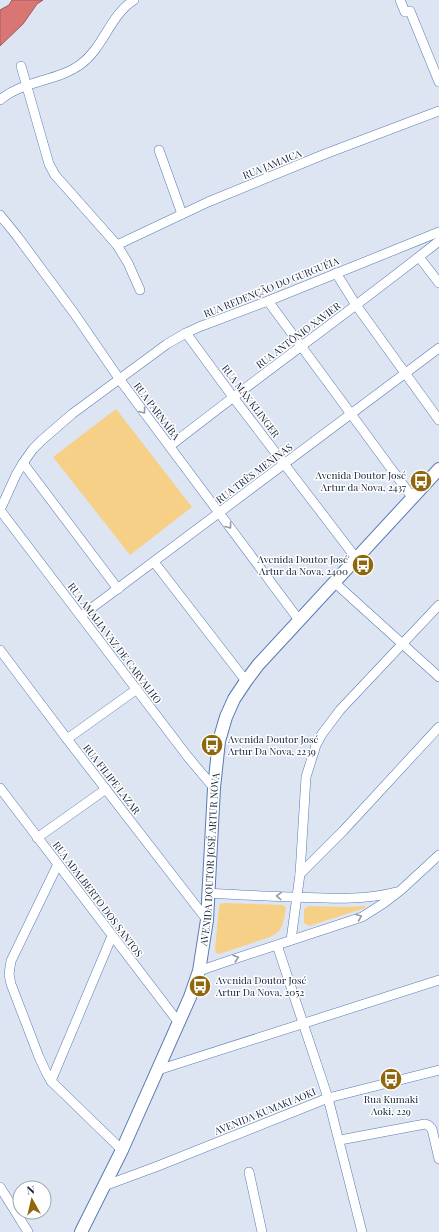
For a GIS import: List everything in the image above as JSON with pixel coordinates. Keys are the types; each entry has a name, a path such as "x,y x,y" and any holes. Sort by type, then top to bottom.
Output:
{"main road":[{"name":"AVENIDA DOUTOR JOSÉ ARTUR NOVA","path":"81,1232 122,1150 179,1023 199,971 207,920 214,788 219,742 222,728 234,699 258,665 412,496 439,469"}],"street":[{"path":"0,100 27,86 73,69 85,61 96,49 122,10 134,0"},
{"path":"400,0 407,11 439,82"},
{"path":"21,66 45,154 55,175 116,245 128,263 140,290"},
{"name":"RUA JAMAICA","path":"116,245 215,199 325,154 439,111"},
{"path":"159,150 182,214"},
{"name":"RUA PARNAÍBA","path":"0,214 74,313 120,380 299,620"},
{"name":"RUA REDENÇÃO DO GURGUÉIA","path":"120,380 158,351 186,333 439,232"},
{"name":"RUA ANTÔNIO XAVIER","path":"170,446 439,241"},
{"path":"419,257 439,283"},
{"path":"336,273 356,305 439,420"},
{"path":"268,301 412,496"},
{"name":"RUA MAX KLINGER","path":"186,333 356,558"},
{"name":"RUA TRÊS MENINAS","path":"81,616 439,348"},
{"path":"0,510 16,475 33,449 72,414 120,380"},
{"path":"24,463 118,589"},
{"name":"RUA AMALIA VAZ DE CARVALHO","path":"0,510 188,757 214,788"},
{"path":"154,562 246,681"},
{"path":"334,582 439,678"},
{"path":"291,940 298,897 306,777 316,745 322,734 340,710 439,605"},
{"name":"RUA FILIPE LAZAR","path":"0,650 207,920"},
{"path":"67,739 137,689"},
{"path":"300,874 439,727"},
{"name":"RUA ADALBERTO DOS SANTOS","path":"0,788 179,1023"},
{"path":"37,838 106,789"},
{"path":"199,971 362,917 401,890 439,855"},
{"path":"58,864 11,961 9,974 11,984 39,1057 51,1081 122,1150"},
{"path":"209,893 316,898 365,897 401,890"},
{"path":"51,1081 112,936"},
{"path":"277,945 328,1098 340,1140 362,1232"},
{"path":"158,1070 439,980"},
{"name":"AVENIDA KUMAKI AOKI","path":"104,1186 328,1098 439,1070"},
{"path":"340,1140 426,1124 432,1129 439,1158"},
{"path":"249,1172 262,1232"},
{"path":"0,1187 28,1232"}],"shaded area":[{"path":"12,0 43,0 37,4 23,24 0,46 0,10 9,5"},
{"path":"116,409 192,507 130,555 53,457"},
{"path":"220,904 283,905 286,908 282,926 275,935 219,954 216,953 215,949 219,907"},
{"path":"308,906 365,906 365,908 309,926 304,923 304,909"}],"place":[{"name":"Avenida Doutor José Artur da Nova, 2437","path":"421,481"},
{"name":"Avenida Doutor José Artur da Nova, 2400","path":"363,565"},
{"name":"Avenida Doutor José Artur Da Nova, 2239","path":"212,745"},
{"name":"Avenida Doutor José Artur Da Nova, 2052","path":"200,986"},
{"name":"Rua Kumaki Aoki, 229","path":"391,1079"}]}
